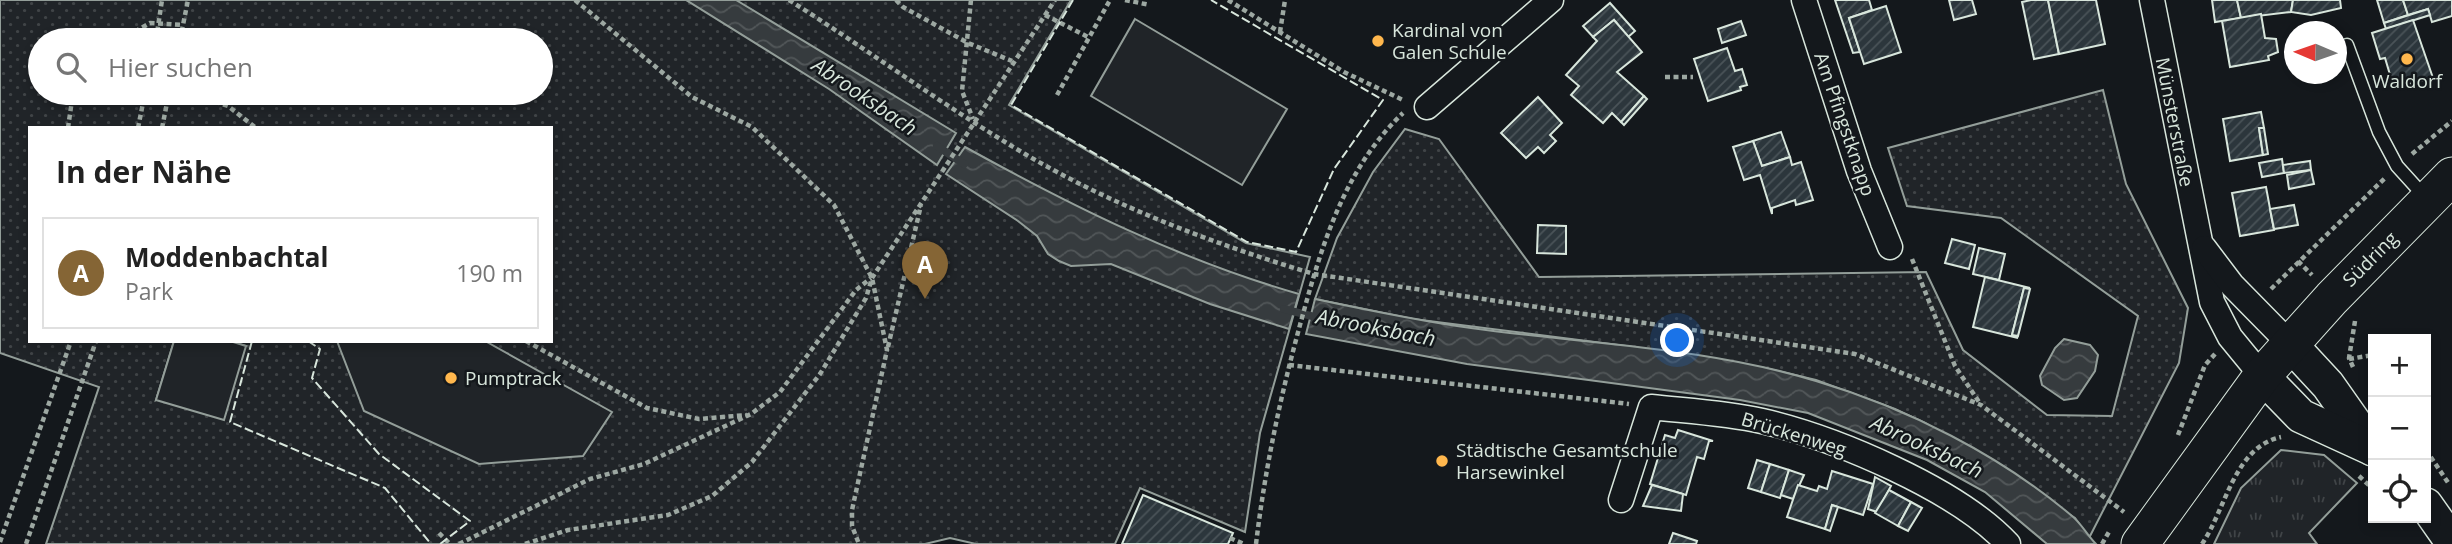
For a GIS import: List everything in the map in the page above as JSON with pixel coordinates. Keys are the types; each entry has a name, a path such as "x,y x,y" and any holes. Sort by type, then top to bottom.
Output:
{"main road":[{"name":"Südring","path":"2290,344 2440,188"},
{"path":"2125,537 2290,344"}],"street":[{"path":"1427,107 1551,0"},
{"name":"Am Pfingstknapp","path":"1804,0 1859,171 1890,247"},
{"name":"Münsterstraße","path":"2152,0 2212,302 2230,337 2262,376"},
{"name":"Münsterstraße","path":"2202,244 2254,308 2290,344"},
{"path":"2290,344 2337,397 2368,442"},
{"path":"2262,376 2301,416 2368,447"},
{"path":"1621,500 1651,407"},
{"name":"Brückenweg","path":"1651,407 1764,422 1835,444 1943,495 1974,514 2008,544"},
{"path":"2431,512 2452,542"}],"lane":[{"path":"2347,45 2379,132 2397,166 2440,188"}],"path":[{"path":"159,28 162,0"},
{"path":"182,28 188,0"},
{"path":"575,0 692,97 752,127 834,205 872,278 887,350"},
{"path":"789,0 1026,154 1156,219 1230,249 1314,274 1856,354 1980,405 2124,512"},
{"path":"896,0 902,7 968,43 1012,61"},
{"path":"971,0 962,91 974,120"},
{"path":"524,544 568,530 668,515 712,496 752,463 820,374 866,298 872,278 969,126 1055,0"},
{"path":"1057,95 1110,0"},
{"path":"1125,0 1150,5"},
{"path":"1228,0 1344,72 1427,107"},
{"path":"1280,32 1285,0"},
{"path":"1045,15 1088,37"},
{"path":"141,28 160,22 183,25"},
{"path":"1665,77 1693,77"},
{"path":"68,126 71,105"},
{"path":"138,126 143,105"},
{"path":"162,126 167,105"},
{"path":"225,105 253,126"},
{"path":"1256,544 1270,442 1328,228 1357,170 1389,127 1405,111 1427,107"},
{"path":"2254,308 2298,261 2397,166 2452,121"},
{"path":"859,544 852,526 852,510 922,201"},
{"path":"1890,247 1913,260 1955,366 1980,405"},
{"path":"459,544 590,479 643,464 751,414 780,392 856,290 872,278"},
{"path":"2355,320 2349,358 2357,378"},
{"path":"0,542 70,343"},
{"path":"26,544 95,343"},
{"path":"530,343 647,408 699,419 751,414"},
{"path":"2349,358 2368,356"},
{"path":"1289,365 1594,398 1651,407"},
{"path":"2192,404 2205,365"},
{"path":"2202,544 2254,448"},
{"path":"2431,457 2452,491"},
{"path":"439,533 450,544"},
{"path":"2102,544 2125,537"},
{"path":"1230,538 1244,544"}],"green space":[{"path":"0,0 1071,0 1009,105 1246,243 1310,257 1260,433 1245,532 1140,488 1115,544 976,544 950,538 925,544 46,544 99,387 0,353"},
{"path":"1135,19 1287,109 1242,185 1091,96"},
{"path":"2103,90 2126,184 2188,308 2179,363 2089,538 2075,518 1925,423 1816,380 1765,368 1634,347 1413,319 1315,299 1337,238 1373,172 1405,129 1439,139 1539,277 1926,272 1963,350 2047,415 2112,416 2138,316 2001,218 1907,206 1888,148"},
{"path":"173,343 236,343 246,346 224,420 156,400"},
{"name":"Pumptrack","path":"338,343 489,343 612,412 583,456 479,464 364,411"},
{"path":"2281,450 2324,455 2357,483 2309,533 2317,544 2214,544 2241,488"}],"water":[{"path":"686,0 736,0 956,133 937,165 829,89"},
{"path":"965,147 1128,230 1212,265 1299,294 1289,329 1210,304 1111,264 1071,266 1059,261 1048,254 1037,236 1018,221 946,174"},
{"path":"1315,299 1452,325 1731,361 1816,381 1918,419 1983,454 2014,473 2072,516 2096,544 2047,544 1985,492 1927,460 1808,413 1740,400 1467,364 1306,334"},
{"path":"2064,339 2090,345 2098,355 2095,371 2077,398 2064,400 2042,385 2040,376 2055,348"}],"building":[{"path":"1835,0 1869,0 1872,10 1849,18 1860,52 1853,53"},
{"path":"1949,0 1972,0 1976,14 1954,20"},
{"path":"2048,0 2059,54 2034,59 2022,2"},
{"path":"2048,0 2096,0 2105,44 2059,54"},
{"path":"2212,0 2237,0 2241,18 2215,22"},
{"path":"2237,0 2293,0 2291,12 2241,18"},
{"path":"2293,0 2340,0 2341,8 2311,15 2291,12"},
{"path":"2377,0 2403,0 2408,15 2384,23"},
{"path":"2403,0 2452,0 2452,16 2432,22 2428,9 2408,15"},
{"path":"1610,3 1635,31 1628,37 1614,20 1593,37 1583,26"},
{"path":"1886,6 1901,52 1864,64 1849,18"},
{"path":"2428,9 2430,15 2386,29 2384,23"},
{"path":"2261,14 2265,38 2276,39 2278,52 2268,56 2269,60 2230,67 2222,21"},
{"path":"1614,20 1642,52 1617,72 1644,96 1621,122 1612,113 1603,123 1571,95 1579,86 1566,75 1597,41 1593,37"},
{"path":"2413,20 2433,78 2394,88 2385,58 2380,59 2372,33"},
{"path":"1741,21 1746,35 1722,43 1718,29"},
{"path":"1727,48 1735,71 1742,69 1747,85 1740,87 1741,90 1708,101 1694,59"},
{"path":"1644,96 1647,99 1624,125 1621,122"},
{"path":"1538,97 1562,123 1550,135 1556,141 1544,153 1538,147 1526,158 1501,133"},
{"path":"2261,112 2264,128 2259,128 2263,155 2230,161 2223,119"},
{"path":"2259,128 2264,128 2268,154 2263,155"},
{"path":"1781,132 1790,157 1762,166 1753,141"},
{"path":"1753,141 1762,166 1790,157 1792,165 1801,162 1813,200 1796,205 1795,200 1772,208 1772,214 1760,175 1744,180 1733,147"},
{"path":"2282,159 2284,173 2262,177 2259,163"},
{"path":"2310,161 2311,170 2284,173 2283,165"},
{"path":"2311,170 2314,184 2289,189 2287,175"},
{"path":"2266,187 2274,230 2240,236 2232,193"},
{"path":"2294,205 2298,225 2274,229 2270,209"},
{"path":"1538,225 1566,226 1566,254 1537,253"},
{"path":"1952,239 1975,245 1969,269 1945,263"},
{"path":"1979,248 2005,254 1999,280 1973,274"},
{"path":"1985,277 2030,288 2024,288 2012,335 2018,338 1973,327"},
{"path":"2024,288 2030,289 2018,336 2012,335"},
{"path":"1678,430 1713,441 1709,441 1704,459 1697,457 1686,495 1650,484 1665,435 1675,438"},
{"path":"1757,460 1770,464 1761,492 1748,488"},
{"path":"1770,464 1789,470 1780,498 1761,492"},
{"path":"1789,470 1804,475 1793,499 1781,495"},
{"path":"1832,471 1873,484 1863,515 1832,505 1825,529 1787,517 1798,485 1817,491 1819,486 1827,489"},
{"path":"1875,477 1891,486 1877,512 1868,509"},
{"path":"1652,485 1683,494 1681,511 1643,506"},
{"path":"1889,490 1911,502 1898,526 1875,513"},
{"path":"1143,495 1233,533 1228,544 1122,544"},
{"path":"1911,502 1922,508 1908,531 1898,526"},
{"path":"1832,505 1838,507 1830,531 1825,529"},
{"path":"1673,533 1697,541 1696,544 1669,544"}],"waterway":[{"name":"Abrooksbach","path":"937,146 964,164"},
{"name":"Abrooksbach","path":"1284,309 1319,318"}],"fence":[{"path":"1073,0 1011,105 1247,242 1296,252 1334,169 1383,100 1211,0"},
{"path":"251,343 230,422 385,488 431,544"},
{"path":"311,343 320,349 312,378 379,454 470,521 440,544"}],"place":[{"name":"Kardinal von Galen Schule","path":"1378,41"},
{"name":"Waldorf","path":"2407,59"},
{"name":"Moddenbachtal","path":"925,299"},
{"name":"Pumptrack","path":"451,378"},
{"name":"Städtische Gesamtschule Harsewinkel","path":"1442,461"}]}
